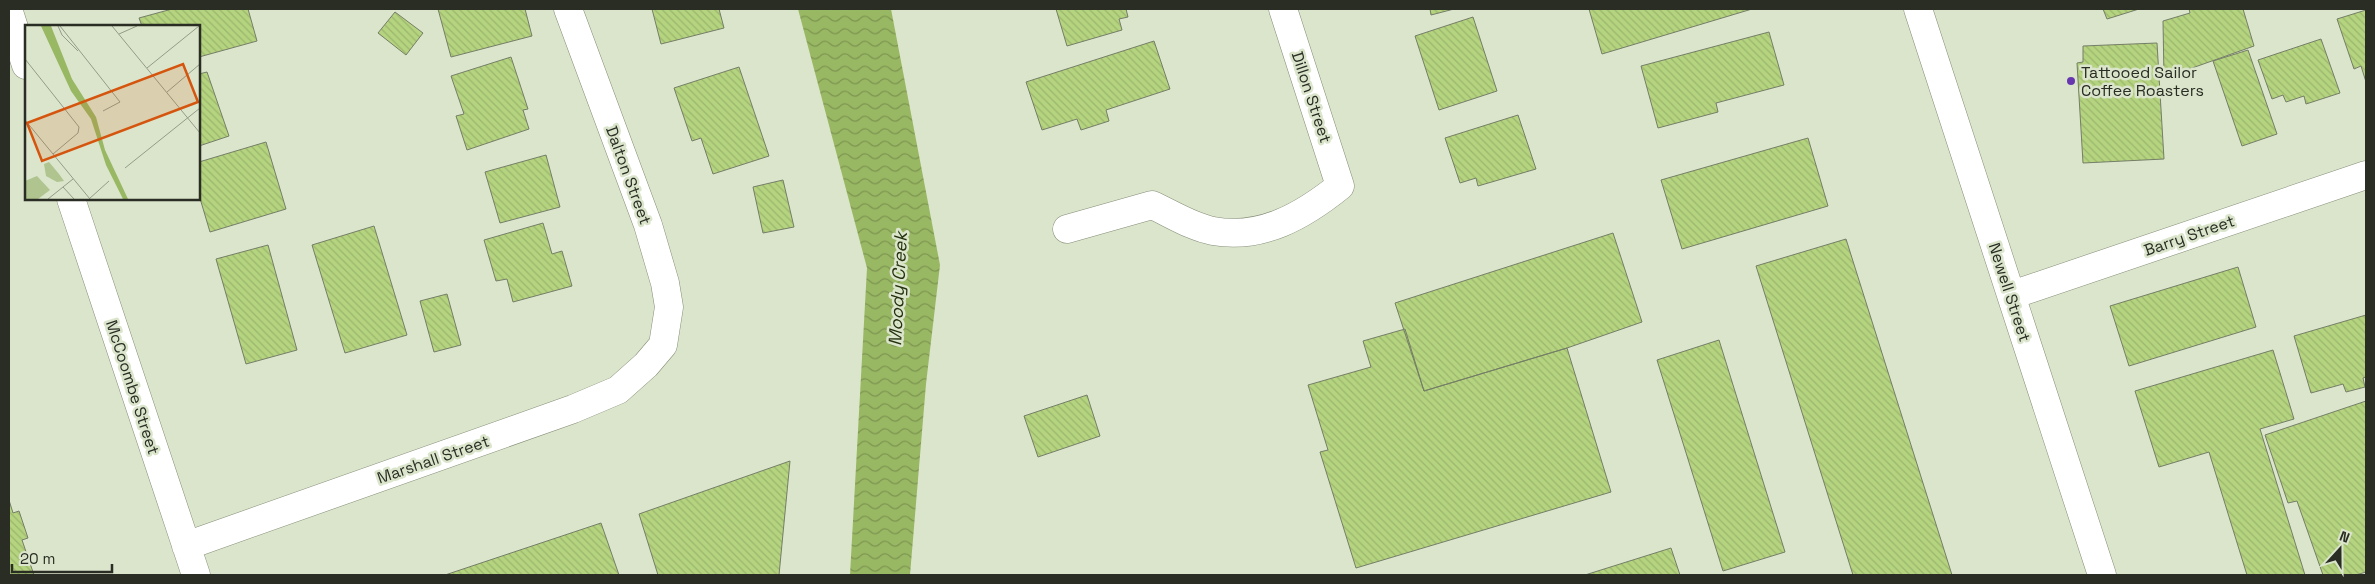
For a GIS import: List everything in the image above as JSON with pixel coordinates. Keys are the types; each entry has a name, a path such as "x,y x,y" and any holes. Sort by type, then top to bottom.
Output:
{"street":[{"name":"Dalton Street","path":"568,9 648,225 665,283 669,307 663,345"},
{"name":"Dillon Street","path":"1067,229 1152,204 1197,226 1213,231 1257,230 1275,226 1302,214 1340,186 1283,9"},
{"name":"Newell Street","path":"1918,9 2102,575"},
{"path":"9,12 25,62"},
{"name":"Barry Street","path":"2012,295 2366,175"},
{"name":"McCoombe Street","path":"71,200 196,575"},
{"name":"Marshall Street","path":"186,546 508,432 609,394 618,390 646,365 663,345"}],"water":[{"name":"Moody Creek","path":"798,9 891,9 940,265 926,384 910,575 850,575 867,268"}],"building":[{"path":"172,9 248,9 257,41 200,57 200,25 142,25 139,18"},
{"path":"438,9 525,9 532,36 451,57"},
{"path":"652,9 719,9 724,28 661,44"},
{"path":"1056,9 1126,9 1128,17 1119,19 1122,30 1067,46"},
{"path":"1430,9 1454,9 1431,15"},
{"path":"1589,9 1752,9 1602,54"},
{"path":"2103,9 2139,9 2107,19"},
{"path":"2189,9 2243,9 2254,46 2164,78 2163,21 2190,13"},
{"path":"2366,10 2366,82 2361,66 2354,69 2337,19"},
{"path":"395,12 423,33 406,55 378,33"},
{"path":"1473,17 1497,91 1439,110 1415,36"},
{"path":"1769,32 1784,85 1716,103 1718,112 1658,128 1641,66"},
{"path":"2321,39 2340,93 2306,104 2304,96 2286,102 2283,95 2272,99 2258,60"},
{"path":"1154,41 1170,89 1106,110 1109,121 1081,130 1077,119 1042,130 1026,82"},
{"path":"2157,43 2164,159 2083,163 2077,63 2083,62 2083,46"},
{"path":"2248,50 2277,134 2242,146 2213,61"},
{"path":"511,57 528,109 523,110 529,129 467,150 456,116 464,114 451,76"},
{"path":"739,67 769,156 713,174 701,138 692,141 674,88"},
{"path":"207,72 229,136 200,146 200,74"},
{"path":"1518,115 1536,169 1478,186 1476,178 1460,183 1445,138"},
{"path":"1808,138 1828,206 1682,249 1661,180"},
{"path":"266,142 286,209 210,232 200,198 200,162"},
{"path":"546,155 560,207 500,223 485,172"},
{"path":"783,180 794,227 763,233 753,187"},
{"path":"543,223 552,254 562,251 572,286 513,302 507,279 496,281 484,240"},
{"path":"374,226 407,335 345,353 312,245"},
{"path":"1613,233 1642,322 1567,348 1424,391 1395,303"},
{"path":"1846,239 1952,575 1853,575 1756,266"},
{"path":"268,245 297,350 246,364 216,259"},
{"path":"2238,267 2256,327 2129,366 2110,306"},
{"path":"447,294 461,345 434,352 420,301"},
{"path":"2366,315 2366,377 2363,378 2365,387 2346,392 2343,384 2311,393 2294,336"},
{"path":"1405,329 1424,391 1567,348 1611,492 1356,568 1320,452 1328,450 1308,385 1371,367 1363,341"},
{"path":"1719,340 1785,552 1723,571 1657,360"},
{"path":"2273,350 2294,419 2260,429 2305,575 2247,575 2209,452 2159,467 2135,391"},
{"path":"1087,395 1100,436 1038,457 1024,416"},
{"path":"2366,401 2366,572 2356,575 2323,575 2297,501 2288,503 2265,435"},
{"path":"790,461 779,575 658,575 639,514"},
{"path":"9,500 13,513 19,511 28,538 22,540 34,575 9,575"},
{"path":"601,523 619,575 445,575"},
{"path":"1671,548 1680,575 1585,575"}],"place":[{"name":"Tattooed Sailor Coffee Roasters","path":"2071,81"}]}
